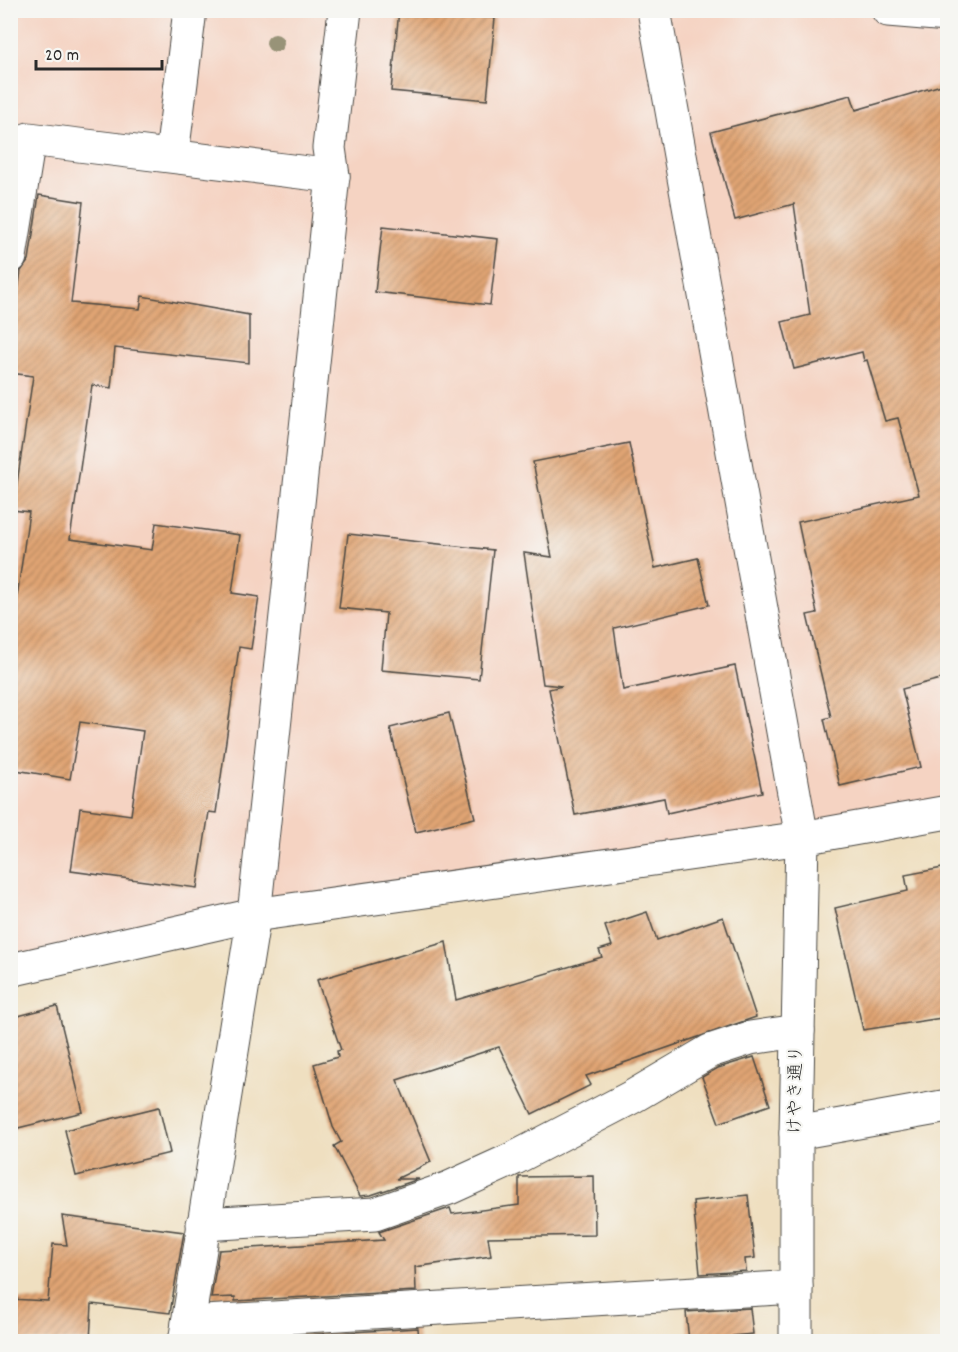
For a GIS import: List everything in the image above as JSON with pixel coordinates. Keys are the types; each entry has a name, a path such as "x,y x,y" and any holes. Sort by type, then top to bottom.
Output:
{"street":[{"path":"172,155 190,10"},
{"path":"345,10 329,147 333,176 254,915 186,1332 796,1287"},
{"name":"けやき通り","path":"654,10 802,838 796,1133 796,1341"},
{"path":"888,10 948,15"},
{"path":"10,257 29,139 333,176"},
{"path":"10,970 254,915 802,838 948,812"},
{"path":"203,1224 375,1214 449,1188 515,1158 632,1097 710,1051 750,1038 798,1032"},
{"path":"796,1133 948,1106"}],"shaded area":[{"path":"10,11 947,11 947,798 11,964"}],"building":[{"path":"399,10 495,18 487,100 391,91"},
{"path":"948,83 948,677 902,689 921,767 840,786 824,719 831,717 807,615 817,613 798,522 919,495 898,418 885,421 867,360 864,361 862,352 794,369 782,322 810,315 794,204 735,220 711,132 851,95 856,110"},
{"path":"39,195 83,202 71,303 140,309 142,296 249,315 249,363 115,348 111,388 92,385 70,539 152,550 156,523 240,535 232,593 259,597 251,649 239,647 216,813 209,812 197,888 71,871 80,808 131,815 143,731 80,722 70,779 10,769 10,604 16,604 29,512 13,510 33,376 10,373 10,345 21,271 29,260"},
{"path":"383,226 498,239 490,305 375,292"},
{"path":"629,443 655,568 698,558 709,605 614,628 623,690 735,666 762,792 667,813 664,798 575,815 549,689 562,686 543,684 524,553 552,557 533,462"},
{"path":"348,534 493,550 479,679 381,670 386,613 339,608"},
{"path":"449,713 475,818 416,832 390,728"},
{"path":"948,867 948,1017 863,1030 835,908 908,891 905,875"},
{"path":"647,912 657,940 723,917 756,1017 586,1076 591,1085 532,1114 499,1047 397,1080 431,1162 396,1179 419,1179 371,1195 360,1196 334,1146 341,1142 333,1127 314,1064 338,1057 337,1051 341,1050 317,980 446,942 456,1000 602,957 599,950 612,946 605,926"},
{"path":"57,1006 83,1112 10,1130 10,1018"},
{"path":"754,1057 770,1105 719,1123 702,1077 718,1068"},
{"path":"159,1107 170,1153 76,1176 65,1130"},
{"path":"594,1176 595,1235 488,1237 491,1256 415,1267 416,1291 235,1301 235,1297 211,1298 219,1250 384,1240 379,1232 450,1208 452,1214 519,1205 519,1177"},
{"path":"748,1195 755,1258 745,1259 746,1271 700,1274 693,1201"},
{"path":"62,1216 184,1232 170,1313 92,1304 90,1341 10,1341 10,1299 48,1301 53,1244 67,1245"},
{"path":"750,1308 753,1334 733,1336 733,1341 689,1341 686,1312"},
{"path":"418,1328 419,1341 237,1341 237,1339"}]}
